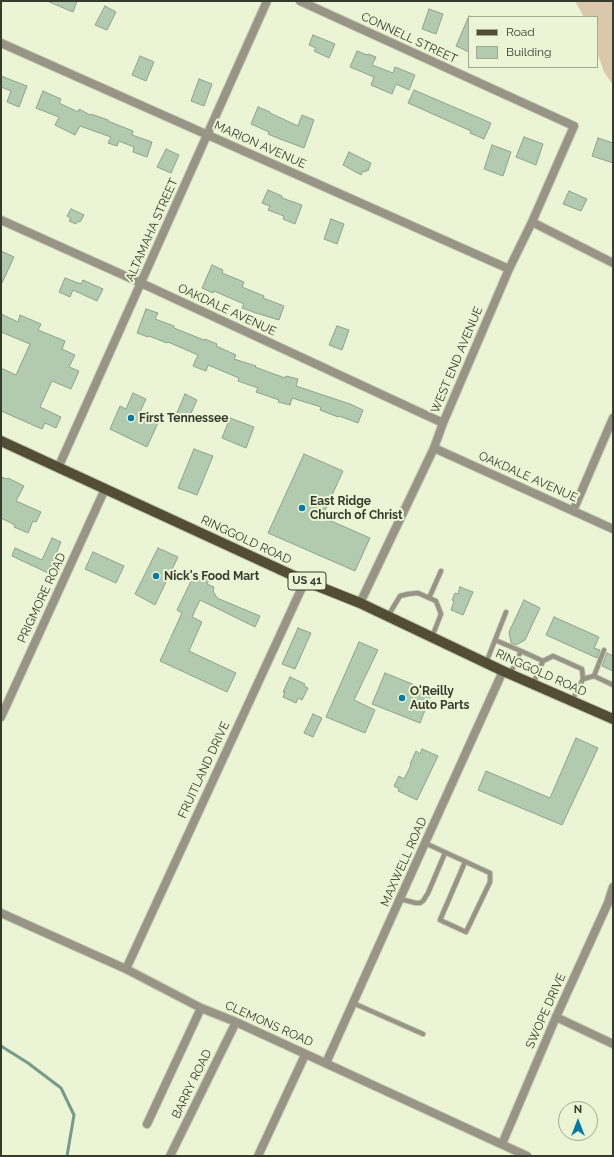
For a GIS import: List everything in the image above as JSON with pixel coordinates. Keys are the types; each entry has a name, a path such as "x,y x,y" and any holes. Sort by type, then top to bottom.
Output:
{"main road":[{"name":"RINGGOLD ROAD","path":"1,441 305,581 360,603 507,673 613,719"}],"street":[{"name":"ALTAMAHA STREET","path":"58,468 267,1"},
{"name":"CONNELL STREET","path":"300,1 574,126"},
{"name":"MARION AVENUE","path":"1,43 509,269"},
{"name":"WEST END AVENUE","path":"360,603 434,448 509,269 532,222 574,126"},
{"name":"OAKDALE AVENUE","path":"1,220 443,424"},
{"path":"532,222 613,263"},
{"path":"572,511 613,418"},
{"name":"OAKDALE AVENUE","path":"434,448 572,511 613,528"},
{"name":"PRIGMORE ROAD","path":"1,717 105,489"},
{"name":"FRUITLAND DRIVE","path":"126,969 305,581"},
{"name":"MAXWELL ROAD","path":"326,1063 425,843 507,673"},
{"name":"SWOPE DRIVE","path":"502,1144 556,1017 611,904 613,888"},
{"name":"CLEMONS ROAD","path":"1,913 126,969 201,1008 236,1022 527,1156"},
{"path":"146,1124 201,1008"},
{"path":"556,1017 613,1044"},
{"name":"BARRY ROAD","path":"170,1156 236,1022"},
{"path":"258,1156 305,1054"}],"lane":[{"path":"429,598 441,571"},
{"path":"388,616 400,596 418,593 436,601 441,614 432,637"},
{"path":"486,663 506,612"},
{"path":"495,640 543,661"},
{"path":"594,676 604,650"},
{"path":"507,673 521,651"},
{"path":"533,684 543,661 553,656 582,669 583,679 572,701"},
{"path":"583,679 594,676 613,685"},
{"path":"425,843 490,873 490,882 466,932 440,920 465,862"},
{"path":"400,899 416,903 423,901 445,853"},
{"path":"353,1003 379,1016 423,1034"}],"shaded area":[{"path":"575,1 613,1 613,85 604,72 598,55 598,16 583,16"}],"building":[{"path":"47,1 77,1 73,12"},
{"path":"105,6 116,12 107,30 95,25"},
{"path":"429,9 443,14 436,34 422,29"},
{"path":"468,18 468,52 456,46"},
{"path":"313,35 335,44 329,58 314,51 316,48 309,45"},
{"path":"357,51 376,57 372,65 393,73 395,67 415,75 409,90 396,84 392,94 371,85 374,77 350,67"},
{"path":"140,56 154,62 146,81 132,75"},
{"path":"1,76 27,86 19,107 7,102 11,91 1,87"},
{"path":"199,79 212,84 204,106 191,101"},
{"path":"414,90 491,123 484,139 470,133 471,131 408,103"},
{"path":"43,91 61,99 59,103 78,112 79,109 90,115 91,114 108,120 133,131 132,135 152,142 147,157 133,152 134,147 119,141 117,146 108,143 111,137 80,126 75,135 55,125 59,117 36,108"},
{"path":"258,107 298,126 302,115 314,120 304,148 268,134 269,132 251,124"},
{"path":"524,137 543,144 536,165 516,157"},
{"path":"598,138 613,143 613,163 592,156"},
{"path":"492,145 511,152 503,176 484,169"},
{"path":"166,149 179,155 171,173 157,167"},
{"path":"349,152 371,163 368,171 363,171 361,175 343,165"},
{"path":"268,190 282,196 282,198 302,205 295,224 283,219 284,216 268,210 270,206 262,203"},
{"path":"569,191 587,199 581,211 563,204"},
{"path":"71,209 84,215 80,222 78,221 76,224 69,221 71,218 67,216"},
{"path":"331,219 344,224 337,244 324,239"},
{"path":"1,251 14,257 1,285"},
{"path":"212,265 223,270 222,273 244,282 242,287 264,296 263,298 284,306 279,320 242,308 244,304 214,291 213,293 202,288"},
{"path":"65,278 81,284 83,280 103,289 97,301 73,290 70,297 59,292"},
{"path":"146,309 158,313 155,319 174,326 174,328 217,344 216,346 236,355 234,359 285,378 286,376 298,379 296,386 350,404 363,410 358,423 320,410 321,407 292,398 290,405 278,402 279,400 256,392 258,388 238,381 239,378 208,365 206,371 193,366 198,355 168,342 167,343 137,333"},
{"path":"1,314 18,322 20,315 41,324 38,330 65,341 62,349 75,355 69,367 79,371 71,389 52,381 40,407 61,417 56,428 45,423 42,429 1,411 1,368 16,375 30,344 1,332"},
{"path":"337,326 349,330 342,350 329,345"},
{"name":"First Tennessee","path":"133,393 146,399 139,414 158,423 147,447 110,429 120,406 126,409"},
{"path":"185,394 197,400 188,420 176,415"},
{"path":"230,418 254,427 246,448 222,438"},
{"path":"194,449 213,456 197,495 178,488"},
{"name":"East Ridge Church of Christ","path":"304,454 343,471 322,517 370,538 355,571 268,533"},
{"path":"1,477 8,478 24,486 16,501 41,512 36,522 33,521 28,533 14,527 15,525 1,518"},
{"path":"52,538 61,542 48,573 12,556 15,548 42,560"},
{"name":"Nick's Food Mart","path":"158,548 178,557 155,605 135,594"},
{"path":"93,552 124,566 116,583 85,569"},
{"path":"195,573 209,580 207,584 214,587 213,591 217,598 260,616 255,627 200,600 192,617 202,622 189,651 236,673 227,692 160,661 182,613 177,610"},
{"path":"460,587 473,592 463,615 451,610 454,601 452,600 455,593 458,594"},
{"path":"524,600 540,608 525,640 516,645 511,643 509,632"},
{"path":"554,617 599,637 594,648 600,650 597,658 546,635"},
{"path":"298,628 311,633 295,669 282,664"},
{"path":"359,642 378,650 354,700 375,710 365,733 326,717"},
{"path":"607,653 613,656 613,671 602,666"},
{"name":"O'Reilly Auto Parts","path":"385,673 432,692 420,723 372,704"},
{"path":"290,677 305,684 304,686 308,688 302,700 298,698 296,703 283,697 285,692 283,692"},
{"path":"313,714 322,718 313,737 304,733"},
{"path":"576,738 598,748 562,825 478,790 486,771 550,798"},
{"path":"422,749 438,756 417,800 398,791 399,789 394,786 399,776 404,779 416,751 420,754"}],"waterway":[{"path":"1,1046 28,1063 61,1088 74,1115 67,1156"}],"place":[{"name":"First Tennessee","path":"131,418"},
{"name":"East Ridge Church of Christ","path":"302,508"},
{"name":"Nick's Food Mart","path":"156,576"},
{"name":"O'Reilly Auto Parts","path":"402,698"}]}
